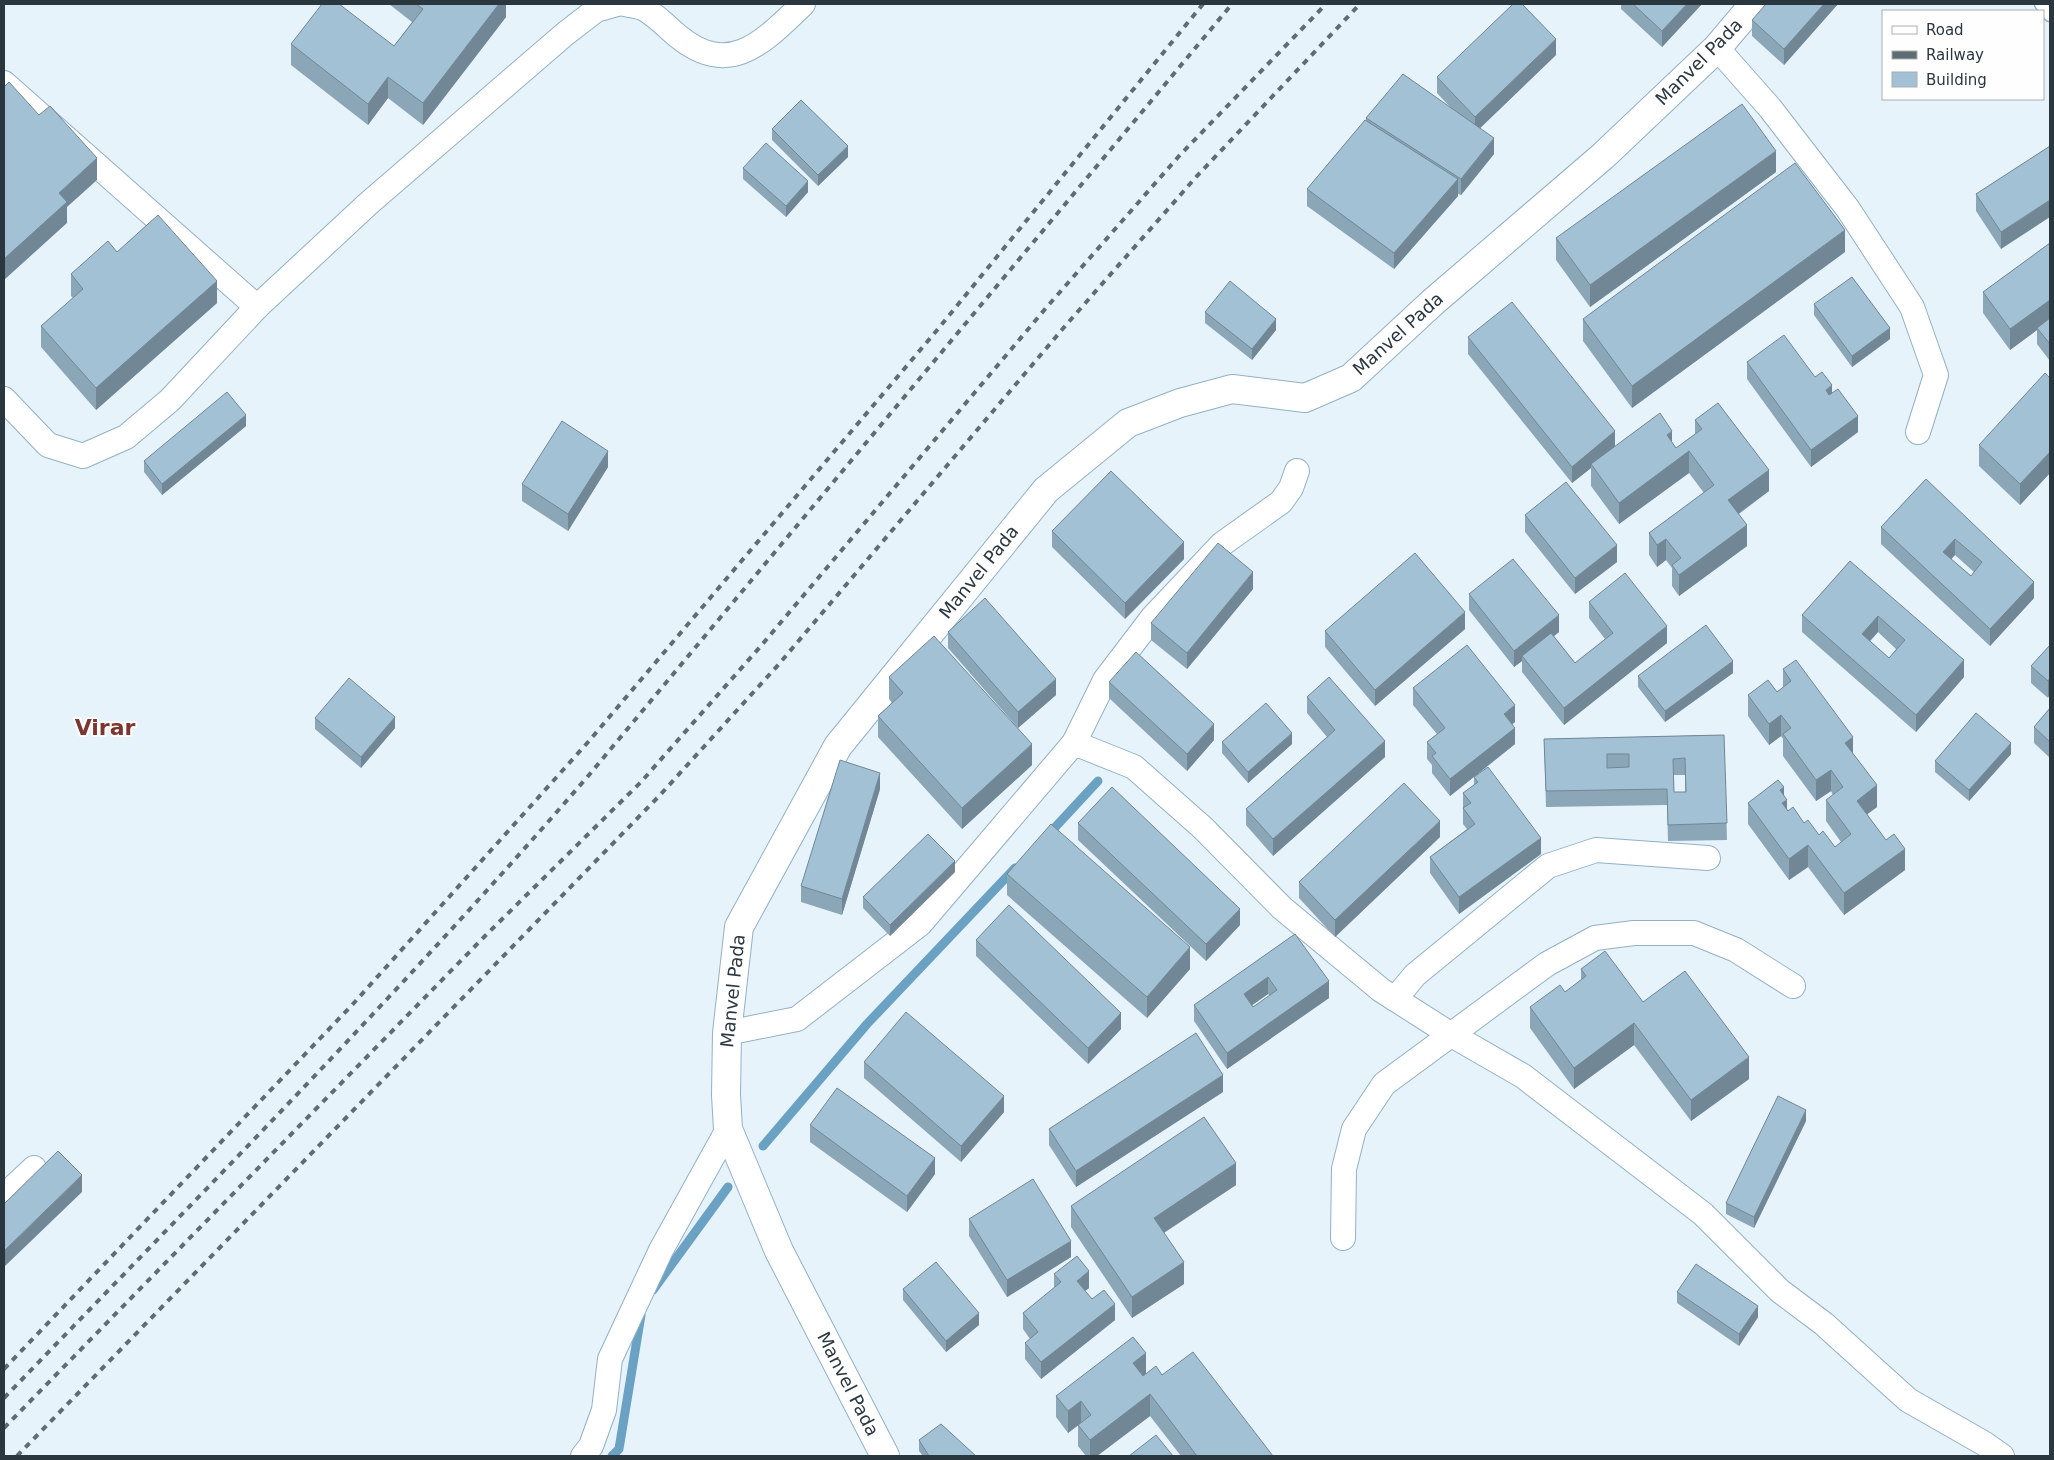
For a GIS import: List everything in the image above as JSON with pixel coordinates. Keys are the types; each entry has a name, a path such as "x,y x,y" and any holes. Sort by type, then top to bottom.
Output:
{"main road":[{"name":"Manvel Pada","path":"885,1456 780,1251 728,1129 726,1095 727,1033 739,927 838,746 1046,490 1128,423 1180,403 1232,389 1306,398 1351,378 1433,302 1603,156 1717,48 1754,4"}],"street":[{"path":"4,399 48,446 83,456 126,436 170,400 256,307 369,203 565,34 596,10 617,4"},
{"path":"624,4 642,8 686,43 714,56 746,52 774,32 803,4"},
{"path":"1717,48 1770,108 1848,209 1912,307 1936,375 1918,432"},
{"path":"4,83 256,307"},
{"path":"727,1033 797,1019 920,924 1074,743 1105,680 1153,617 1222,544 1281,502 1291,488 1297,470"},
{"path":"1074,743 1134,767 1203,828 1282,908 1381,990 1450,1034 1523,1076 1703,1214 1780,1291 1824,1324 1908,1400 1985,1444 2002,1456"},
{"path":"1396,999 1415,975 1548,866 1596,850 1708,858"},
{"path":"1343,1238 1344,1168 1354,1129 1384,1084 1547,964 1595,938 1634,933 1694,933 1736,950 1793,986"},
{"path":"583,1456 592,1446 604,1410 610,1359 661,1250 728,1129"},
{"path":"4,1196 34,1168"}],"lane":[{"path":"2041,4 2050,15"}],"building":[{"path":"322,4 339,4 394,46 423,9 416,4 499,4 423,103 388,77 368,104 291,44"},
{"path":"1513,4 1522,4 1556,39 1475,117 1437,77"},
{"path":"1633,4 1687,4 1662,31"},
{"path":"1766,4 1824,4 1784,49 1752,20"},
{"path":"1403,74 1494,138 1461,179 1366,118"},
{"path":"9,82 39,115 50,106 97,158 59,193 67,202 4,259 4,87"},
{"path":"801,100 848,146 818,175 772,129"},
{"path":"1742,104 1776,151 1590,285 1556,238"},
{"path":"1365,120 1458,179 1394,253 1307,189"},
{"path":"766,143 808,181 786,206 743,168"},
{"path":"2050,146 2050,200 2001,232 1976,194"},
{"path":"1795,163 1845,230 1632,386 1583,319"},
{"path":"158,215 217,281 96,388 41,326 83,289 71,274 108,241 117,252"},
{"path":"2050,243 2050,300 2010,329 1983,292"},
{"path":"1852,277 1890,328 1852,356 1814,304"},
{"path":"1230,281 1276,319 1252,349 1205,312"},
{"path":"1512,302 1615,431 1572,467 1468,337"},
{"path":"2050,318 2050,344 2037,328"},
{"path":"1784,335 1815,377 1822,372 1832,385 1826,390 1829,395 1838,389 1858,416 1811,450 1747,362"},
{"path":"2045,373 2050,378 2050,452 2020,484 1979,445"},
{"path":"227,392 246,415 162,484 144,461"},
{"path":"1718,403 1769,470 1728,500 1747,525 1679,575 1672,565 1681,558 1666,539 1657,545 1649,533 1714,485 1689,451 1619,503 1591,464 1660,413 1672,431 1667,435 1676,448 1702,429 1695,420"},
{"path":"562,421 608,451 568,514 522,484"},
{"path":"1111,471 1184,542 1125,603 1052,531"},
{"path":"1926,479 2034,582 1990,629 1881,527","holes":["1955,539 1982,562 1971,576 1943,552"]},
{"path":"1566,482 1617,545 1575,578 1525,515"},
{"path":"1218,543 1253,572 1187,653 1151,623"},
{"path":"1415,553 1465,612 1375,690 1325,631"},
{"path":"1513,559 1559,615 1514,651 1469,594"},
{"path":"1850,561 1964,660 1916,715 1802,615","holes":["1878,616 1905,640 1889,658 1862,634"]},
{"path":"1625,573 1667,626 1564,708 1522,656 1551,633 1575,663 1613,633 1589,602"},
{"path":"985,598 1056,679 1018,712 948,632"},
{"path":"1706,625 1733,661 1665,711 1638,676"},
{"path":"934,636 1032,744 962,808 878,716 903,693 889,677"},
{"path":"1467,645 1515,705 1504,714 1515,728 1450,779 1432,756 1436,753 1427,742 1445,728 1413,688"},
{"path":"2050,645 2050,678 2048,681 2031,666"},
{"path":"1136,652 1214,724 1187,754 1109,682"},
{"path":"1796,660 1853,737 1845,743 1877,785 1857,801 1886,840 1894,834 1905,849 1844,893 1808,845 1789,859 1748,803 1778,780 1784,787 1780,790 1787,800 1782,803 1788,811 1793,807 1804,823 1808,820 1819,835 1823,831 1835,847 1851,834 1826,800 1843,787 1831,770 1816,780 1783,734 1791,728 1781,715 1769,724 1748,695 1768,680 1777,692 1791,681 1783,669"},
{"path":"1329,677 1385,741 1273,839 1246,809 1335,730 1307,697"},
{"path":"349,678 395,717 361,757 315,718"},
{"path":"1266,703 1292,733 1248,772 1222,742"},
{"path":"2050,708 2050,742 2034,727"},
{"path":"1976,713 2011,743 1969,790 1935,761"},
{"path":"1724,735 1727,823 1668,825 1667,789 1546,791 1544,739","holes":["1607,754 1629,754 1629,767 1607,768","1685,758 1686,792 1674,792 1673,759"]},
{"path":"840,760 880,773 842,899 801,886"},
{"path":"1488,767 1541,838 1459,897 1430,857 1475,824 1463,808 1471,803 1463,793 1478,782 1474,777"},
{"path":"1404,783 1440,821 1335,920 1299,882"},
{"path":"1112,787 1240,909 1206,944 1078,823"},
{"path":"1051,824 1190,947 1147,997 1007,874"},
{"path":"928,834 955,861 890,925 863,897"},
{"path":"1009,905 1121,1013 1088,1048 976,940"},
{"path":"1295,934 1329,981 1227,1053 1194,1005","holes":["1268,977 1277,990 1253,1007 1244,994"]},
{"path":"1605,951 1643,1002 1685,971 1749,1057 1691,1100 1634,1023 1574,1068 1530,1007 1560,985 1565,992 1586,976 1581,969"},
{"path":"906,1012 1004,1096 961,1146 864,1062"},
{"path":"1196,1033 1223,1075 1076,1171 1049,1129"},
{"path":"837,1088 935,1158 907,1196 810,1125"},
{"path":"1778,1096 1806,1110 1754,1217 1726,1203"},
{"path":"1204,1117 1236,1163 1154,1218 1184,1262 1132,1297 1071,1206"},
{"path":"58,1151 82,1175 4,1251 4,1204"},
{"path":"1033,1179 1071,1241 1007,1280 969,1219"},
{"path":"1077,1256 1089,1271 1077,1281 1092,1299 1104,1290 1115,1304 1041,1362 1025,1343 1038,1332 1023,1313 1061,1282 1054,1274"},
{"path":"936,1262 979,1313 946,1341 903,1289"},
{"path":"1696,1264 1758,1306 1739,1334 1677,1292"},
{"path":"1133,1337 1146,1353 1133,1363 1143,1376 1156,1366 1162,1375 1193,1352 1273,1456 1197,1456 1150,1394 1090,1440 1078,1425 1091,1415 1081,1401 1068,1411 1056,1396"},
{"path":"941,1424 976,1456 929,1456 919,1440"},
{"path":"1156,1435 1173,1456 1129,1456"}],"waterway":[{"path":"1047,836 1098,781"},
{"path":"763,1146 867,1024 1015,868"},
{"path":"653,1290 728,1187"},
{"path":"612,1456 619,1449 641,1315"}],"railway":[{"path":"4,1369 353,1004 589,741 938,329 1203,4"},
{"path":"4,1398 301,1090 519,855 589,775 1232,4"},
{"path":"4,1428 485,936 641,782 760,647 1046,308 1179,156 1326,4"},
{"path":"17,1456 661,794 779,664 1066,325 1197,176 1360,4"}],"district":[{"name":"Virar","path":"105,727"}]}
